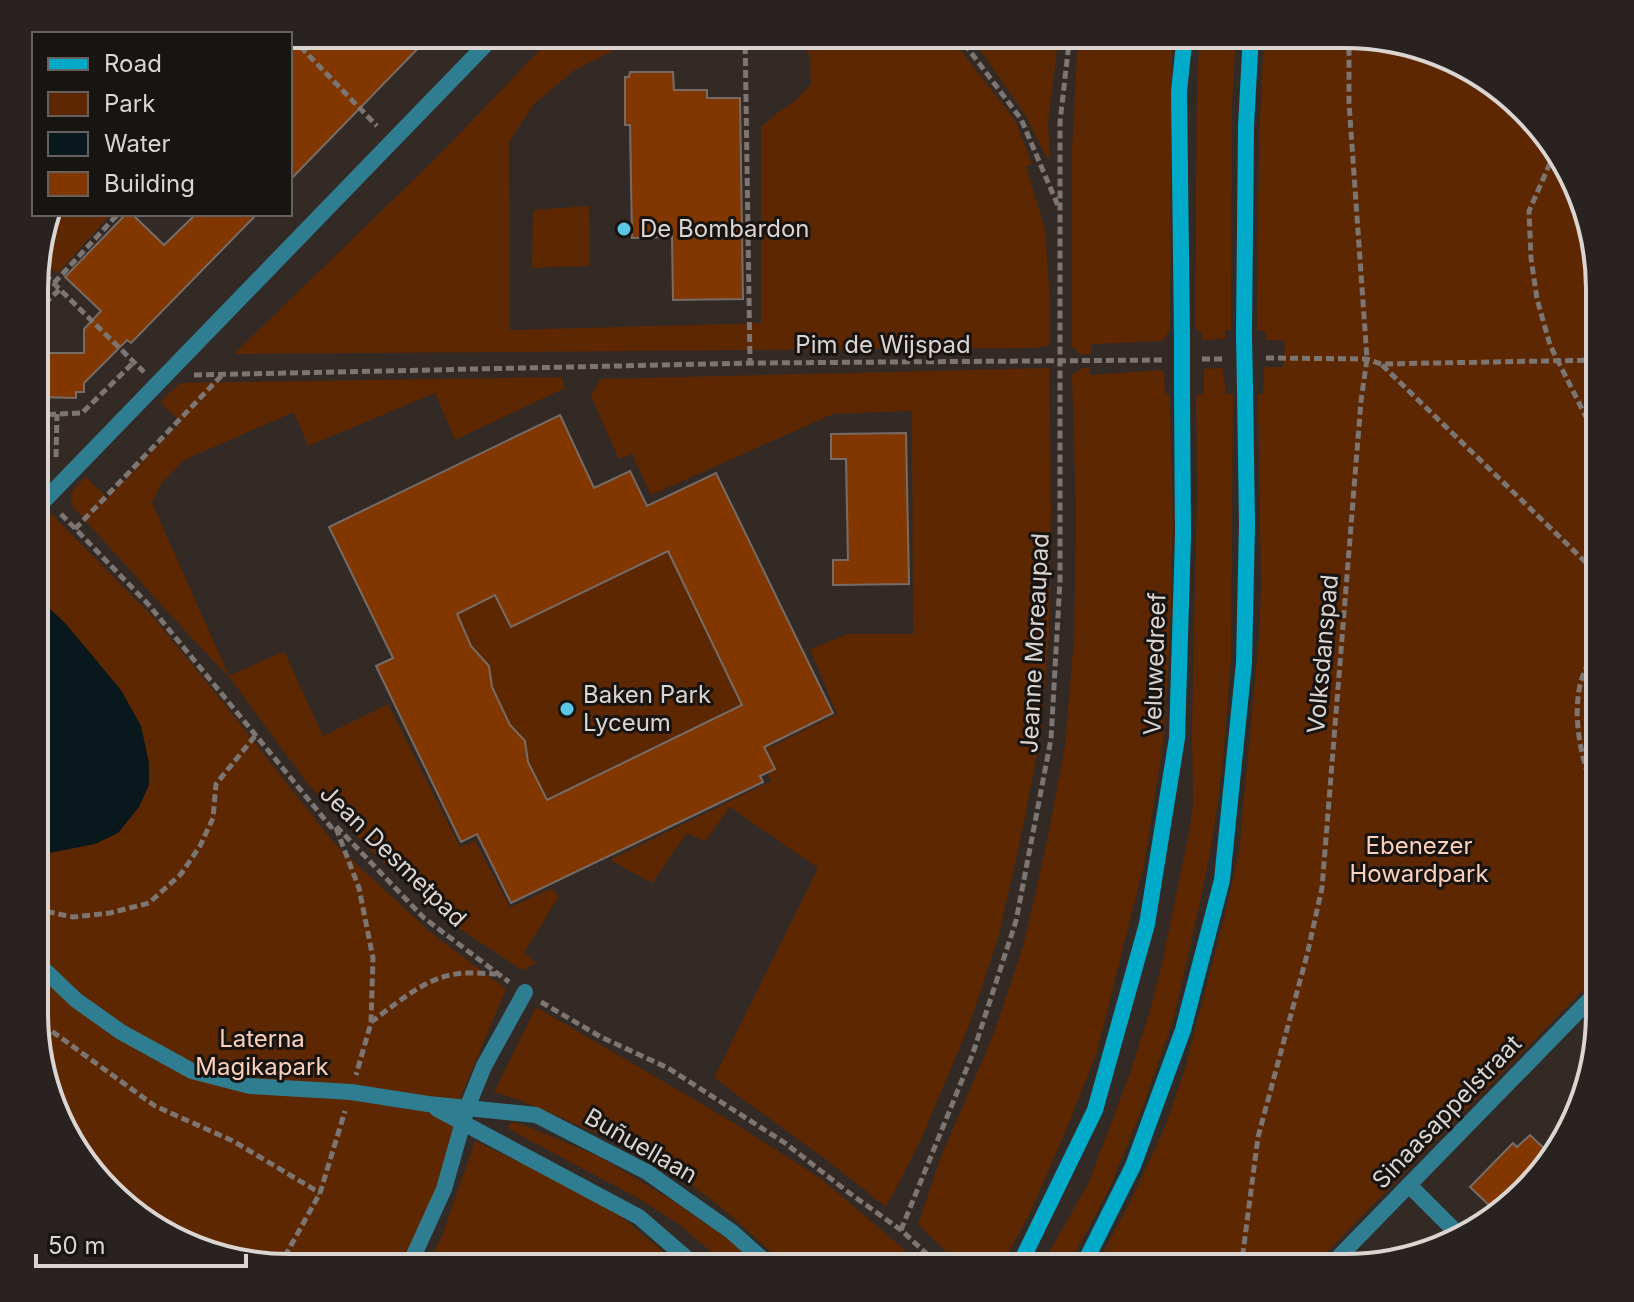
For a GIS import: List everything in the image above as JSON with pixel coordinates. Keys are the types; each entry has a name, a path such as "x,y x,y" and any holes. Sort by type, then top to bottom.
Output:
{"main road":[{"name":"Veluwedreef","path":"1025,1254 1095,1110 1147,924 1177,738 1183,535 1179,92 1183,49"},
{"path":"1089,1254 1133,1166 1183,1030 1222,880 1244,663 1247,524 1244,333 1246,126 1250,49"}],"street":[{"path":"48,491 482,48"},
{"name":"Buñuellaan","path":"49,974 76,1000 121,1032 192,1071 250,1086 351,1092 428,1104 465,1116 639,1217 681,1253"},
{"path":"415,1253 444,1189 465,1116 484,1066 525,992"},
{"name":"Sinaasappelstraat","path":"1342,1254 1585,1004"},
{"name":"Buñuellaan","path":"465,1116 536,1115 647,1172 732,1232 756,1253"},
{"path":"1409,1185 1452,1228"}],"path":[{"path":"303,48 392,142"},
{"path":"745,48 750,363"},
{"path":"968,49 1021,119 1060,210"},
{"name":"Jeanne Moreaupad","path":"901,1230 973,1053 1016,921 1051,739 1060,581 1060,122 1068,49"},
{"name":"Volksdanspad","path":"1243,1254 1258,1137 1322,888 1361,401 1367,359 1349,103 1349,49"},
{"path":"1550,163 1529,211 1531,258 1537,299 1550,345 1586,417"},
{"path":"54,283 116,216"},
{"path":"49,278 134,362 160,380"},
{"path":"48,300 60,289"},
{"path":"1260,358 1367,359 1381,364 1586,360"},
{"path":"1196,359 1228,359"},
{"name":"Pim de Wijspad","path":"160,380 223,374 750,363 1165,360"},
{"path":"48,414 82,413 134,362"},
{"path":"1381,364 1586,562"},
{"path":"75,529 223,374"},
{"path":"48,465 57,414"},
{"name":"Jean Desmetpad","path":"48,501 148,604 331,827 335,825 424,918 525,992 601,1037 668,1068 785,1143 901,1230 926,1254"},
{"path":"1585,671 1581,682 1577,724 1585,764"},
{"path":"49,912 73,917 110,913 149,903 181,874 200,846 213,818 216,784 255,736"},
{"path":"287,1253 320,1193 371,1023 373,958 359,888 335,825"},
{"path":"371,1023 410,994 439,978 466,972 497,974"},
{"path":"49,1029 155,1106 233,1141 320,1193"}],"green space":[{"path":"541,48 617,48 573,71 533,105 509,142 510,330 761,323 761,127 794,102 811,84 810,57 806,48 959,49 1016,122 1032,164 1026,166 1045,229 1050,345 1036,348 234,354 440,154"},
{"path":"979,49 1057,49 1048,121 1050,160 1026,116"},
{"path":"1077,49 1173,49 1170,328 1163,341 1092,344 1091,354 1080,355 1072,346 1072,150"},
{"path":"1199,49 1235,49 1231,330 1226,330 1225,339 1202,340 1201,331 1195,330"},
{"name":"Ebenezer Howardpark","path":"1263,49 1361,49 1392,53 1437,66 1465,80 1504,108 1536,142 1568,197 1578,227 1586,289 1585,988 1325,1254 1103,1254 1165,1127 1185,1068 1239,851 1259,637 1258,394 1263,394 1264,367 1283,367 1285,341 1266,340 1265,331 1257,330"},
{"path":"589,206 590,266 532,268 533,210"},
{"path":"60,216 109,216 57,274 49,266"},
{"path":"1090,367 1090,375 1164,370 1165,392 1170,398 1173,526 1164,737 1144,865 1097,1052 1066,1130 1031,1211 1008,1254 948,1254 918,1224 943,1152 994,1033 1024,943 1065,745 1074,638 1076,513 1072,375"},
{"path":"1049,368 1049,634 1040,739 1022,832 999,935 970,1023 920,1142 886,1207 714,1078 818,868 730,807 705,841 687,833 652,883 610,860 771,781 750,737 729,714 547,800 528,762 524,740 510,725 492,687 489,666 474,650 457,614 495,595 511,626 624,572 667,539 771,747 837,714 810,649 848,634 913,634 912,411 833,414 651,495 632,454 619,459 591,396 600,379"},
{"path":"1223,368 1226,394 1233,394 1231,659 1213,836 1174,1017 1142,1109 1108,1191 1075,1254 1048,1254 1089,1182 1130,1073 1162,963 1189,832 1193,805 1196,395 1204,394 1204,369"},
{"path":"562,377 565,388 455,440 435,393 308,446 294,412 184,460 161,484 152,503 229,676 284,651 323,736 388,704 460,847 475,841 510,907 552,889 559,896 524,953 537,963 522,970 463,931 367,847 304,779 230,678 73,507 71,497 73,490 86,477 107,498 181,422 160,402 180,383"},
{"name":"Laterna Magikapark","path":"51,514 154,618 334,843 430,932 506,989 461,1096 455,1141 420,1253 258,1252 197,1236 169,1222 130,1194 98,1160 73,1119 56,1075 49,1029 48,517"},
{"path":"536,1007 734,1123 820,1178 909,1254 773,1253 720,1206 670,1170 601,1135 494,1092"},
{"path":"511,1122 521,1124 600,1157 673,1201 744,1253 713,1253 680,1225 636,1197 508,1128"},
{"path":"475,1141 613,1210 665,1253 433,1253"}],"water":[{"path":"48,607 121,690 141,726 149,763 149,785 139,807 118,833 95,844 49,853"}],"building":[{"path":"292,48 418,48 292,178"},
{"path":"630,72 673,72 674,90 707,90 707,98 740,98 743,299 673,300 672,237 632,238 630,125 625,125 625,77 629,77"},
{"path":"124,216 134,216 164,245 194,216 255,216 131,343 127,340 84,383 84,392 76,392 76,398 48,397 48,353 84,353 84,329 101,311 65,277"},
{"path":"560,415 594,488 630,471 647,506 716,473 833,713 764,747 775,769 760,776 763,782 511,903 477,834 461,842 376,666 393,658 329,527","holes":["668,551 742,705 547,800 528,762 525,741 510,725 492,687 489,666 471,646 457,614 495,595 511,627"]},
{"path":"906,433 909,584 833,585 833,560 848,560 846,459 831,459 831,434"},
{"path":"1530,1135 1544,1148 1526,1172 1489,1205 1470,1187 1513,1143 1517,1147"}],"place":[{"name":"De Bombardon","path":"624,229"},
{"name":"Baken Park Lyceum","path":"567,709"}]}
